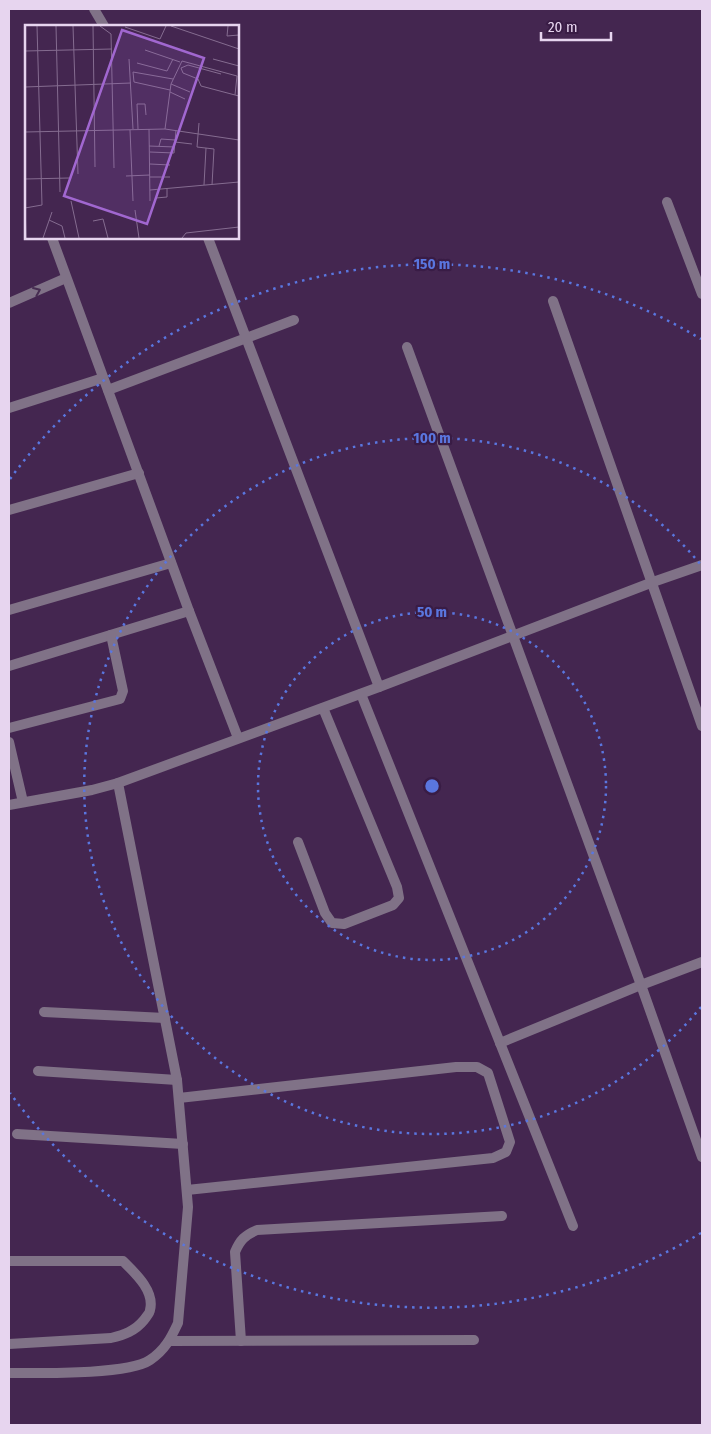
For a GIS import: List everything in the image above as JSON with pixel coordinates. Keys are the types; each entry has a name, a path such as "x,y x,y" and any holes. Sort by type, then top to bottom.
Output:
{"street":[{"path":"94,9 103,25"},
{"path":"667,202 702,294"},
{"path":"52,239 138,474 238,738"},
{"path":"208,239 248,338 379,687"},
{"path":"9,303 66,278"},
{"path":"553,301 702,726"},
{"path":"108,390 294,320"},
{"path":"407,347 641,985 702,1157"},
{"path":"9,408 104,378"},
{"path":"9,510 138,474"},
{"path":"9,610 171,562"},
{"path":"9,805 92,790 118,783 361,694 652,582 702,565"},
{"path":"9,666 189,611"},
{"path":"9,728 120,699 123,691 111,634"},
{"path":"361,694 574,1226"},
{"path":"298,842 325,913 332,924 344,924 393,905 399,898 397,887 323,708"},
{"path":"9,742 23,802"},
{"path":"9,1373 128,1368 149,1361 163,1349 170,1341 178,1323 188,1207 178,1080 118,783"},
{"path":"500,1043 702,962"},
{"path":"44,1012 165,1018"},
{"path":"179,1098 456,1067 477,1067 488,1073 510,1142 506,1152 492,1158 187,1190"},
{"path":"38,1070 178,1080"},
{"path":"17,1134 183,1144"},
{"path":"241,1340 235,1252 239,1242 248,1234 257,1230 502,1216"},
{"path":"9,1261 123,1261 139,1278 150,1298 150,1311 140,1323 125,1335 111,1338 9,1344"},
{"path":"170,1341 474,1340"}]}
